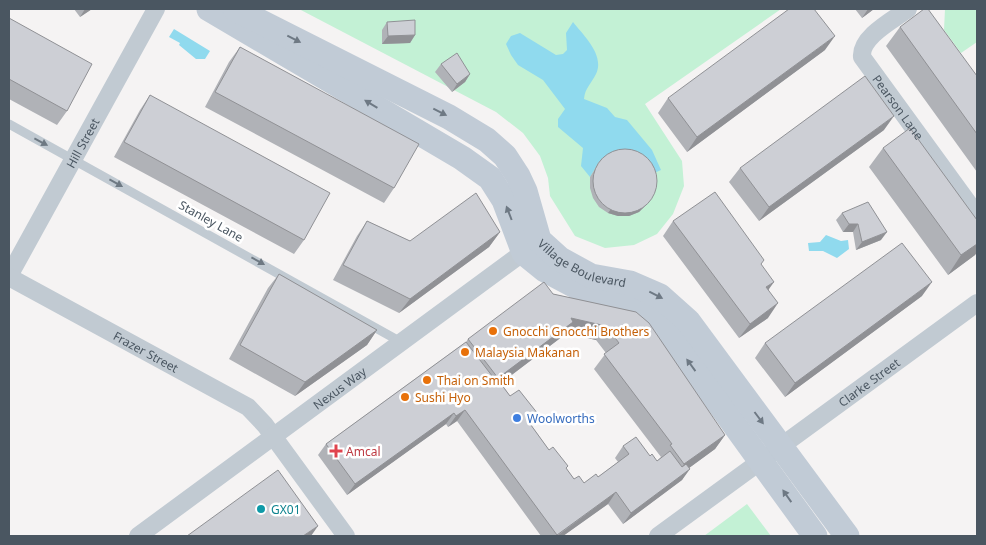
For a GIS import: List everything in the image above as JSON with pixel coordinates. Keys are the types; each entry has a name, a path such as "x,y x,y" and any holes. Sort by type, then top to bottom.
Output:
{"street":[{"name":"Hill Street","path":"9,277 156,9"},
{"name":"Village Boulevard","path":"209,9 462,158 490,178 545,270 579,288 621,298 636,305 653,318 771,454 847,536"},
{"name":"Village Boulevard","path":"235,9 449,117 487,140 505,156 525,191 532,247"},
{"name":"Pearson Lane","path":"908,9 869,38 861,50 862,57 977,215"},
{"name":"Nexus Way","path":"138,536 532,247"},
{"name":"Frazer Street","path":"9,277 253,411 346,536"},
{"name":"Clarke Street","path":"658,536 977,303"},
{"name":"Village Boulevard","path":"771,454 815,536"}],"lane":[{"name":"Stanley Lane","path":"9,124 401,342"}],"green space":[{"path":"299,9 781,9 645,104 682,161 684,186 673,214 657,234 634,245 605,248 575,236 550,196 548,178 540,156 523,133 496,112"},
{"path":"945,9 977,9 977,42 961,53 944,30"},
{"path":"747,504 771,536 704,536"}],"water":[{"path":"573,22 592,46 598,60 596,74 587,89 584,99 607,108 615,117 627,120 652,150 661,170 652,174 599,162 590,177 581,166 583,148 558,127 558,119 565,109 543,80 518,65 506,44 511,36 520,33 556,55 563,54 567,50 566,33"},
{"path":"174,29 210,51 205,59 196,59 179,45 180,43 169,37"},
{"path":"826,235 841,241 848,240 849,249 837,258 823,251 809,251 808,243 820,242"}],"building":[{"path":"789,9 814,9 835,36 697,137 668,98"},
{"path":"924,9 928,9 977,76 977,134 900,27"},
{"path":"9,18 92,64 67,111 9,79"},
{"path":"415,20 415,35 388,36 387,22"},
{"path":"240,47 419,144 394,188 215,92"},
{"path":"457,53 470,74 457,84 441,64"},
{"path":"865,76 894,116 769,207 740,168"},
{"path":"150,95 330,193 304,240 124,142"},
{"path":"910,128 977,220 977,244 961,255 883,148"},
{"path":"625,149 643,155 651,163 657,181 651,199 643,207 625,213 607,207 599,199 593,181 599,163 607,155"},
{"path":"715,192 764,260 761,264 774,282 766,287 778,303 750,324 673,221"},
{"path":"476,193 500,232 410,299 343,265 367,221 410,241"},
{"path":"868,202 887,232 862,242 858,224 849,224 842,213"},
{"path":"902,243 932,282 795,383 765,343"},
{"path":"279,274 377,330 305,382 240,345"},
{"path":"544,282 553,294 636,312 649,323 725,435 684,464 670,445 672,444 604,354 619,343 606,326 571,318 573,322 498,378 468,339"},
{"path":"466,342 510,396 519,390 538,414 528,421 549,450 553,447 568,466 566,468 574,479 579,476 584,483 596,474 598,477 629,454 623,446 636,437 650,456 652,454 657,461 670,451 682,467 686,464 690,469 631,513 616,492 557,535 465,410 456,416 454,413 355,484 326,444"},
{"name":"GX01","path":"278,470 318,526 303,536 187,536"}],"place":[{"name":"Gnocchi Gnocchi Brothers","path":"493,331"},
{"name":"Malaysia Makanan","path":"465,352"},
{"name":"Thai on Smith","path":"427,380"},
{"name":"Sushi Hyo","path":"405,397"},
{"name":"Woolworths","path":"517,418"},
{"name":"Amcal","path":"336,451"},
{"name":"GX01","path":"261,509"}]}
